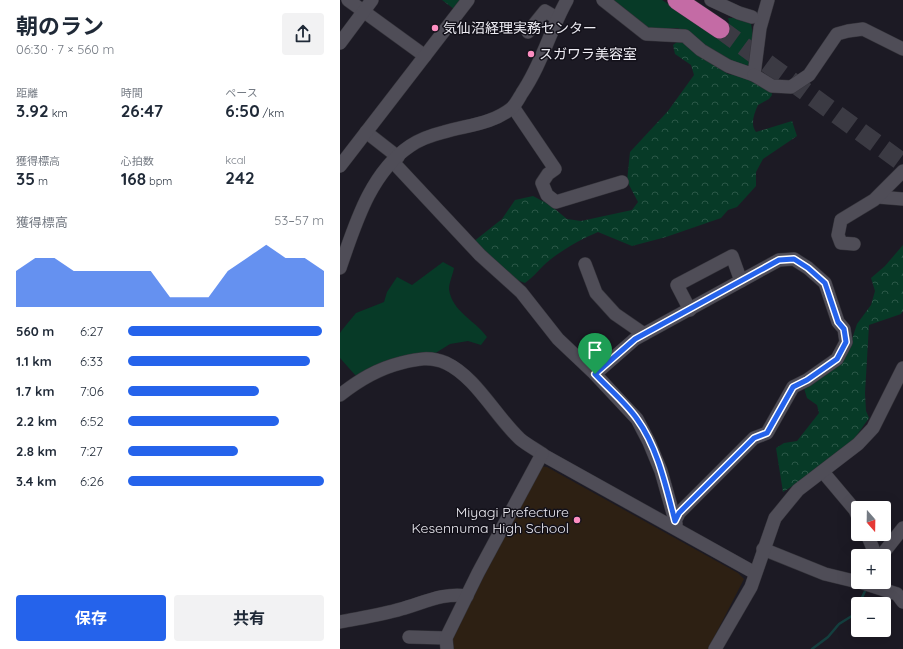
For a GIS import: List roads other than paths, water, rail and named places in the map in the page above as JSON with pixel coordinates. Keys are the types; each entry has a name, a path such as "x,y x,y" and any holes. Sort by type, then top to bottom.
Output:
{"highway":[{"path":"677,0 720,29"}],"street":[{"path":"348,0 425,56"},
{"path":"340,42 372,0"},
{"path":"340,166 468,0"},
{"path":"340,268 353,230 371,191 395,159 410,146 424,138 496,119 513,107 530,82 544,52 557,18 567,0"},
{"path":"603,0 646,34 685,36 701,50 728,66 754,75 772,86 791,87 809,75 837,34 863,29 903,49"},
{"path":"711,0 739,14 752,17"},
{"path":"754,75 760,28 768,0"},
{"path":"528,32 545,11 557,18"},
{"path":"513,107 555,169 548,174 542,183 547,195 556,202 622,182"},
{"path":"366,132 395,159 480,255 521,292 558,339 595,374 637,419 650,442 661,471 676,525"},
{"path":"854,244 841,243 838,235 841,220 878,197 903,171"},
{"path":"878,197 903,199"},
{"path":"690,310 677,284 732,256 741,282"},
{"path":"595,374 635,339 779,260 794,259 808,268 825,283 838,322 844,329 846,342 837,359 807,380 793,387 767,433 754,438 679,513 676,525"},
{"path":"585,264 596,293 615,314 644,334"},
{"path":"340,395 356,382 375,371 393,365 423,358 446,363 466,378 520,439 542,454 676,525 755,573"},
{"path":"715,649 751,587 775,518 798,490 858,444 873,428 903,368"},
{"path":"408,637 446,643 468,596 542,454"},
{"path":"823,472 851,505"},
{"path":"886,549 903,528"},
{"path":"763,549 825,574 851,580"},
{"path":"886,589 897,594 902,599"},
{"path":"340,622 403,609 427,600 457,594 468,596"}],"waterway":[{"path":"862,597 866,589"},
{"path":"812,649 828,637 839,624 851,616"}],"tunnel":[{"path":"720,29 903,163"}],"place":[{"name":"気仙沼経理実務センター","path":"435,28"},
{"name":"スガワラ美容室","path":"531,54"},
{"name":"Miyagi Prefecture Kesennuma High School","path":"577,520"}]}
